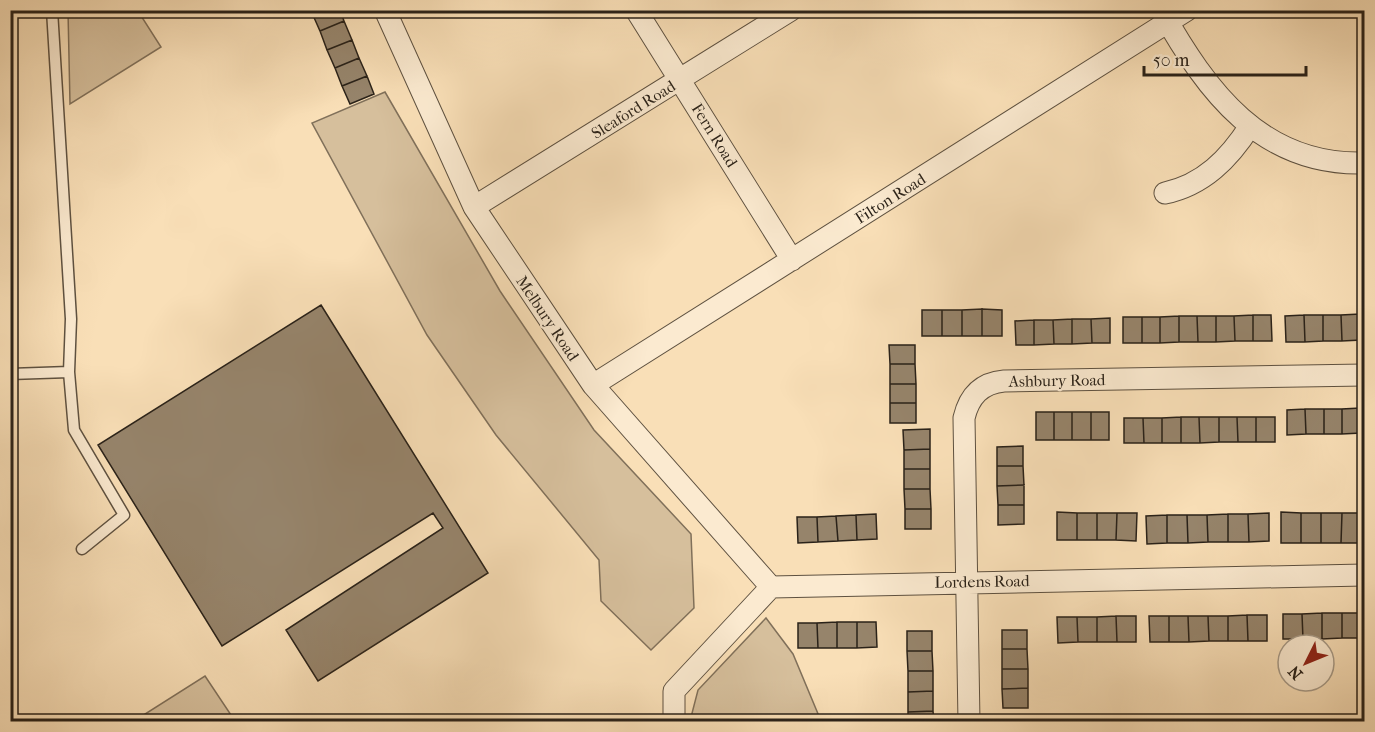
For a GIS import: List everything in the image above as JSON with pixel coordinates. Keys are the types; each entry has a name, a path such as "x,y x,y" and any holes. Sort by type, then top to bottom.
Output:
{"street":[{"name":"Melbury Road","path":"385,10 474,207 593,385 771,587"},
{"name":"Fern Road","path":"636,10 792,260"},
{"name":"Sleaford Road","path":"474,207 791,10"},
{"name":"Filton Road","path":"593,385 792,260 1165,17 1187,10"},
{"path":"1165,17 1208,82 1250,126 1271,141 1319,161 1365,163"},
{"path":"1165,193 1186,189 1204,177 1230,153 1250,126"},
{"name":"Ashbury Road","path":"969,722 964,418 970,400 986,385 1004,381 1365,375"},
{"name":"Lordens Road","path":"771,587 968,581 1365,575"},
{"path":"674,721 674,691 771,587"}],"lane":[{"path":"52,10 71,319 69,372 74,430 124,515 82,549"},
{"path":"10,374 69,372"}],"shaded area":[{"path":"68,11 138,11 161,47 70,104"},
{"path":"385,92 500,291 594,430 691,534 694,608 651,650 601,601 599,560 496,435 427,335 312,123"},
{"path":"766,618 793,654 821,721 690,721 698,690"},
{"path":"205,676 235,721 134,721"}],"building":[{"path":"319,10 340,10 344,21 320,31 312,13"},
{"path":"344,21 352,40 327,50 320,31"},
{"path":"352,40 359,58 335,68 327,50"},
{"path":"359,58 367,76 342,86 335,68"},
{"path":"367,76 374,94 350,104 342,86"},
{"path":"321,305 488,573 318,681 286,630 443,528 433,513 222,646 98,445"},
{"path":"982,309 982,336 962,336 962,310"},
{"path":"982,309 1002,310 1002,336 982,336"},
{"path":"922,310 942,310 942,336 922,336"},
{"path":"942,310 962,310 962,336 942,336"},
{"path":"1360,314 1361,340 1342,341 1341,315"},
{"path":"1360,314 1364,314 1364,340 1361,340"},
{"path":"1253,315 1253,341 1235,341 1234,316"},
{"path":"1253,315 1271,315 1272,341 1253,341"},
{"path":"1304,315 1305,342 1286,342 1285,316"},
{"path":"1304,315 1323,315 1323,341 1305,342"},
{"path":"1323,315 1341,315 1342,341 1323,341"},
{"path":"1179,316 1179,342 1160,343 1160,317"},
{"path":"1179,316 1197,316 1198,342 1179,342"},
{"path":"1197,316 1216,316 1216,342 1198,342"},
{"path":"1216,316 1234,316 1235,341 1216,342"},
{"path":"1123,317 1142,317 1142,343 1123,343"},
{"path":"1142,317 1160,317 1160,343 1142,343"},
{"path":"1110,318 1110,343 1092,343 1091,319"},
{"path":"1072,319 1091,319 1092,343 1072,344"},
{"path":"1072,319 1072,344 1054,344 1053,320"},
{"path":"1034,320 1053,320 1054,344 1034,345"},
{"path":"1034,320 1034,345 1016,345 1015,321"},
{"path":"889,345 915,345 915,364 890,364"},
{"path":"890,364 915,364 916,384 890,384"},
{"path":"890,384 916,384 916,403 890,403"},
{"path":"890,403 916,403 916,423 890,423"},
{"path":"1360,408 1361,433 1342,434 1342,409"},
{"path":"1305,409 1306,434 1287,435 1287,410"},
{"path":"1305,409 1324,409 1324,434 1306,434"},
{"path":"1324,409 1342,409 1342,434 1324,434"},
{"path":"1036,412 1054,412 1054,440 1036,440"},
{"path":"1054,412 1072,412 1072,440 1054,440"},
{"path":"1072,412 1091,412 1091,440 1072,440"},
{"path":"1091,412 1109,412 1109,440 1091,440"},
{"path":"1181,417 1199,417 1200,443 1181,443"},
{"path":"1181,417 1181,443 1162,443 1162,418"},
{"path":"1199,417 1219,417 1219,442 1200,443"},
{"path":"1219,417 1237,417 1238,442 1219,442"},
{"path":"1237,417 1256,417 1256,442 1238,442"},
{"path":"1256,417 1275,417 1275,442 1256,442"},
{"path":"1124,418 1143,418 1144,443 1124,443"},
{"path":"1143,418 1162,418 1162,443 1144,443"},
{"path":"930,429 930,449 904,450 903,430"},
{"path":"1023,446 1023,466 997,466 997,447"},
{"path":"930,449 930,469 904,469 904,450"},
{"path":"997,466 1023,466 1024,485 997,486"},
{"path":"904,469 930,469 930,489 904,489"},
{"path":"1024,485 1024,505 998,505 997,486"},
{"path":"904,489 930,489 931,509 905,509"},
{"path":"998,505 1024,505 1024,524 998,525"},
{"path":"905,509 931,509 931,529 905,529"},
{"path":"1057,512 1077,513 1077,540 1057,540"},
{"path":"1281,512 1301,513 1301,543 1281,543"},
{"path":"1077,513 1097,513 1097,540 1077,540"},
{"path":"1097,513 1117,513 1116,540 1097,540"},
{"path":"1117,513 1137,513 1136,541 1116,540"},
{"path":"1269,513 1269,541 1249,542 1248,514"},
{"path":"1301,513 1321,513 1321,543 1301,543"},
{"path":"1321,513 1342,513 1341,543 1321,543"},
{"path":"1342,513 1362,513 1362,543 1341,543"},
{"path":"876,514 877,539 857,540 856,515"},
{"path":"1228,514 1248,514 1249,542 1228,542"},
{"path":"1228,514 1228,542 1208,542 1207,515"},
{"path":"856,515 857,540 838,541 836,516"},
{"path":"1167,515 1167,543 1147,544 1146,516"},
{"path":"1167,515 1187,515 1188,543 1167,543"},
{"path":"1187,515 1207,515 1208,542 1188,543"},
{"path":"836,516 838,541 818,542 817,517"},
{"path":"797,517 817,517 818,542 798,543"},
{"path":"1322,613 1322,633 1303,633 1302,614"},
{"path":"1322,613 1342,613 1342,638 1336,638 1336,633 1322,633"},
{"path":"1342,613 1361,613 1362,638 1342,638"},
{"path":"1283,614 1302,614 1303,633 1283,633"},
{"path":"1247,615 1248,641 1228,641 1228,616"},
{"path":"1247,615 1267,615 1267,641 1248,641"},
{"path":"1116,616 1117,642 1097,642 1097,617"},
{"path":"1116,616 1136,616 1136,642 1117,642"},
{"path":"1149,616 1169,616 1169,642 1150,642"},
{"path":"1169,616 1188,616 1189,642 1169,642"},
{"path":"1188,616 1208,616 1209,641 1189,642"},
{"path":"1208,616 1228,616 1228,641 1209,641"},
{"path":"1057,617 1077,617 1078,642 1058,643"},
{"path":"1077,617 1097,617 1097,642 1078,642"},
{"path":"837,622 837,648 818,648 817,623"},
{"path":"837,622 857,622 857,648 837,648"},
{"path":"857,622 876,622 877,647 857,648"},
{"path":"798,623 817,623 818,648 798,648"},
{"path":"1002,630 1027,630 1027,649 1002,649"},
{"path":"907,631 932,631 932,651 907,651"},
{"path":"1002,649 1027,649 1028,669 1002,669"},
{"path":"907,651 932,651 933,671 908,671"},
{"path":"1002,669 1028,669 1028,688 1002,689"},
{"path":"908,671 933,671 933,691 908,692"},
{"path":"1028,688 1028,708 1003,708 1002,689"},
{"path":"933,691 933,711 908,712 908,692"},
{"path":"933,711 934,722 908,722 908,712"}]}
